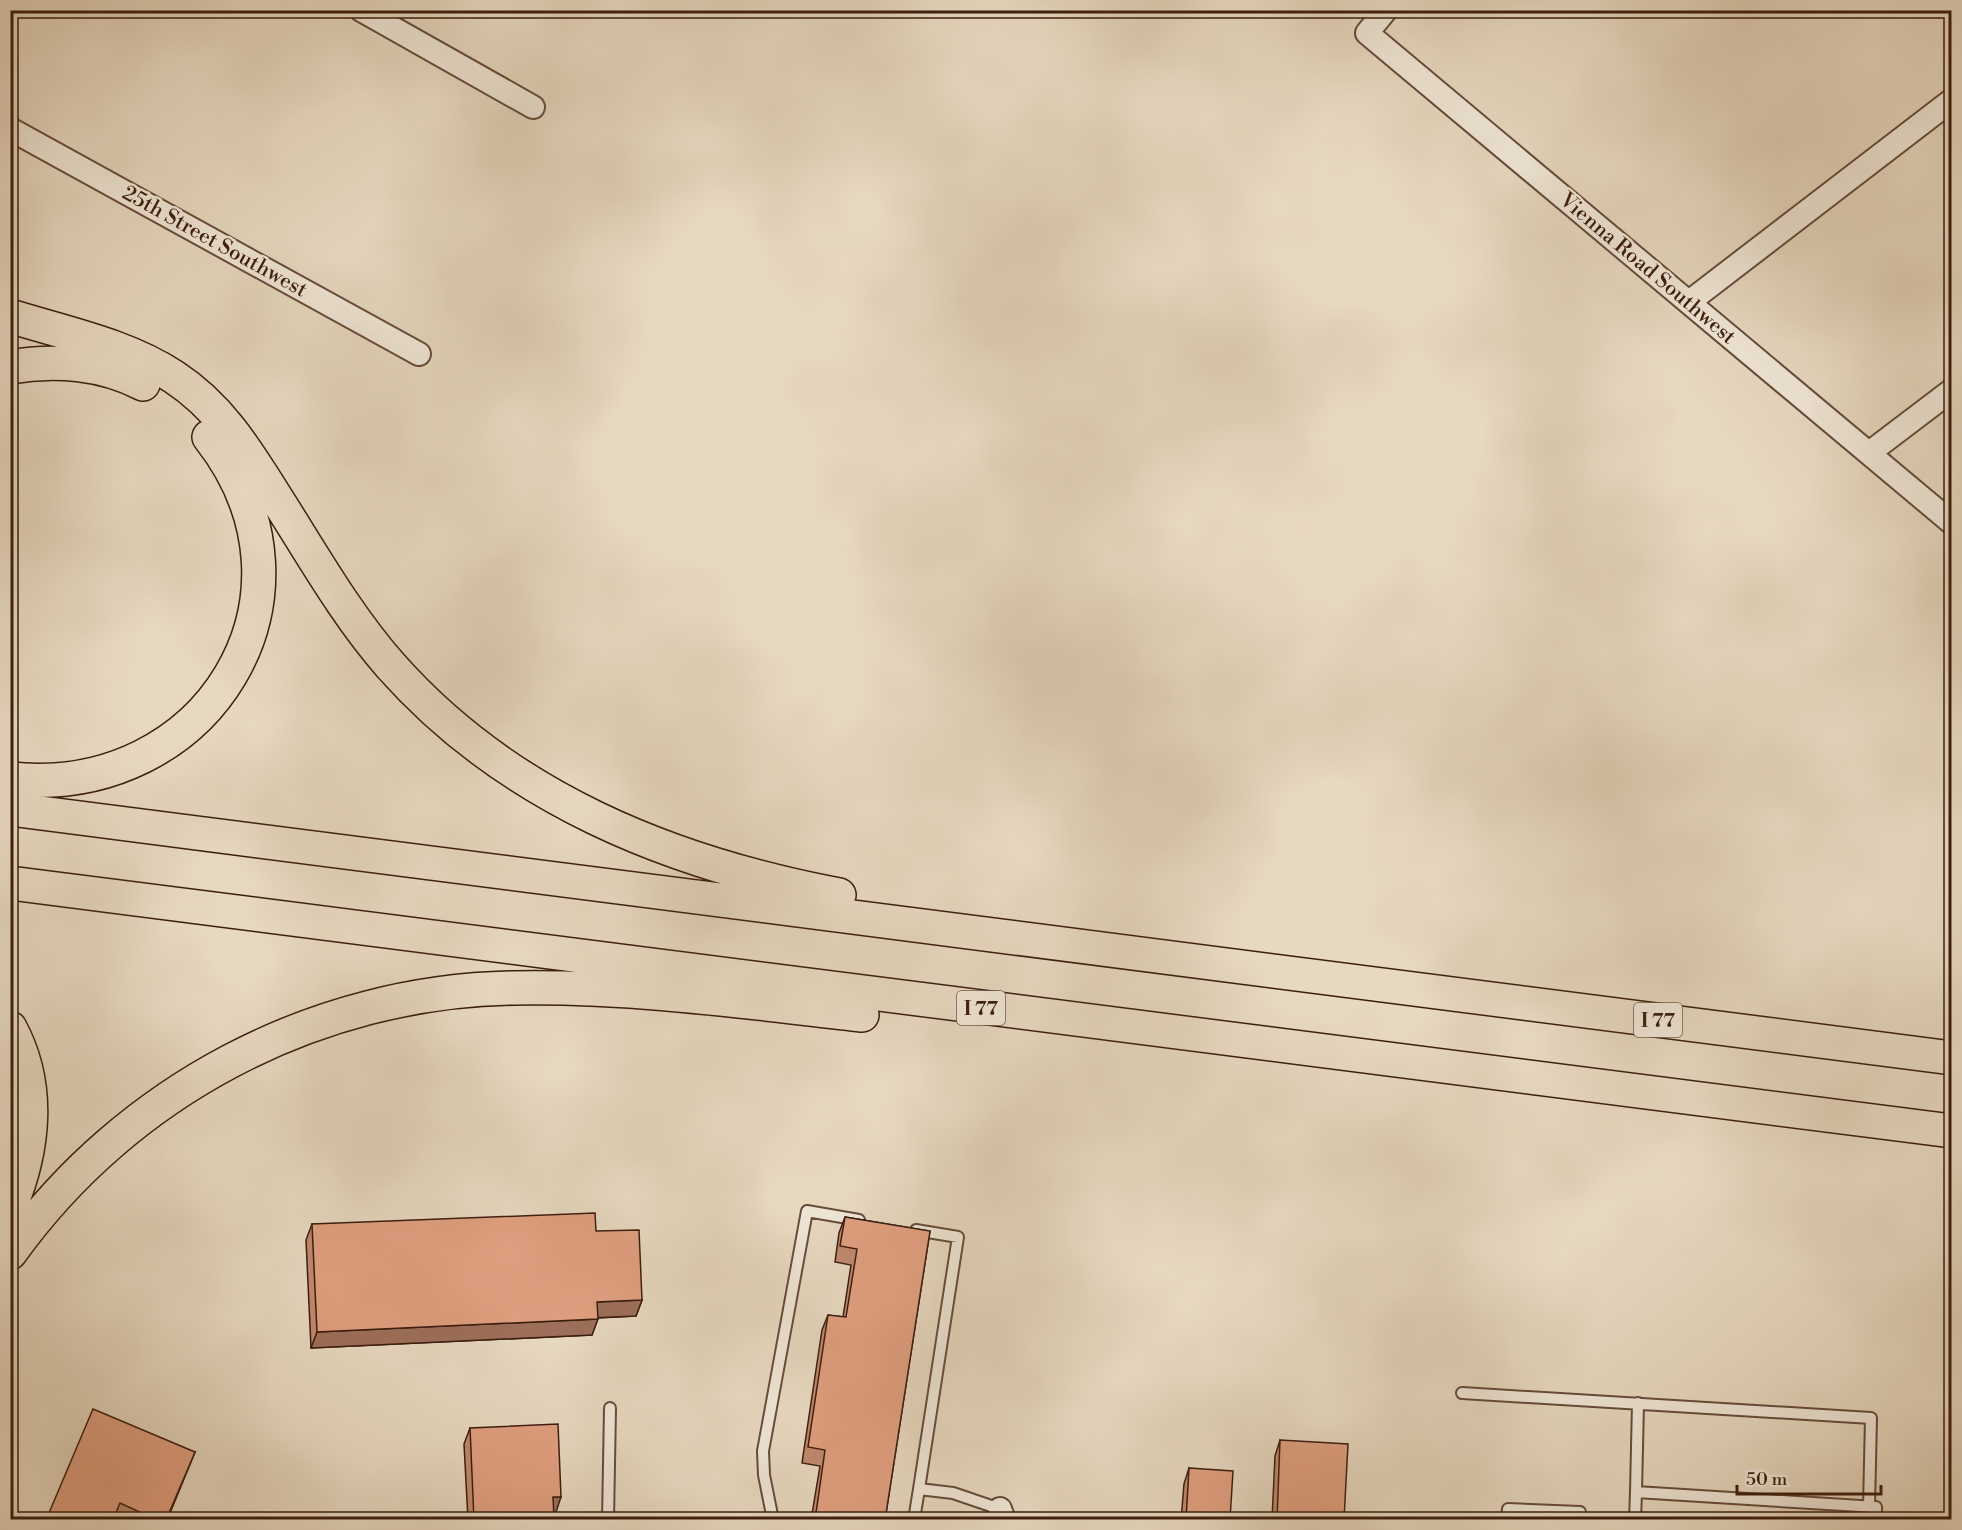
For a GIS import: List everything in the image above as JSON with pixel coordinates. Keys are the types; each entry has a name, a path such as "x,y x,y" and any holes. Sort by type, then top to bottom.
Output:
{"highway":[{"path":"10,316 146,362 195,392 232,429 346,608 392,666 470,742 501,765 567,805 661,847 802,888 907,907 1282,957 1364,982"},
{"path":"10,367 52,363 109,371 144,385 184,411 222,454 237,479 255,533 258,564 255,612 237,664 204,711 181,733 128,764 98,774 66,779 10,779"},
{"name":"I 77","path":"10,809 1952,1058"},
{"name":"I 77","path":"10,883 1952,1131"},
{"path":"10,1253 65,1185 103,1148 155,1107 213,1070 274,1038 311,1024 400,1000 462,991 552,988 656,993 1295,1063 1492,1073"},
{"path":"10,1028 23,1059 29,1086 31,1130 23,1173 10,1206"}],"street":[{"path":"361,10 533,106"},
{"name":"Vienna Road Southwest","path":"1386,10 1367,33 1952,523"},
{"path":"1689,303 1952,99"},
{"name":"25th Street Southwest","path":"10,129 419,354"},
{"path":"1869,453 1952,390"}],"lane":[{"path":"773,1520 764,1475 763,1451 807,1211 865,1221"},
{"path":"900,1227 958,1237 914,1520"},
{"path":"1462,1393 1872,1418 1869,1507"},
{"path":"1635,1520 1638,1403"},
{"path":"608,1520 610,1408"},
{"path":"919,1489 953,1492 1002,1514"},
{"path":"1636,1492 1876,1507 1875,1520"},
{"path":"1507,1520 1508,1509 1580,1512"}],"building":[{"path":"595,1213 596,1231 639,1230 642,1300 597,1302 598,1319 317,1332 312,1224"},
{"path":"845,1217 930,1231 885,1520 815,1520 825,1450 808,1447 828,1315 846,1317 857,1249 840,1246"},
{"path":"93,1409 195,1452 166,1520 157,1520 120,1503 113,1520 46,1520"},
{"path":"558,1424 561,1497 553,1497 554,1520 474,1520 470,1428"},
{"path":"1280,1440 1348,1444 1344,1520 1277,1520"},
{"path":"1189,1468 1233,1471 1230,1520 1186,1520"}]}
